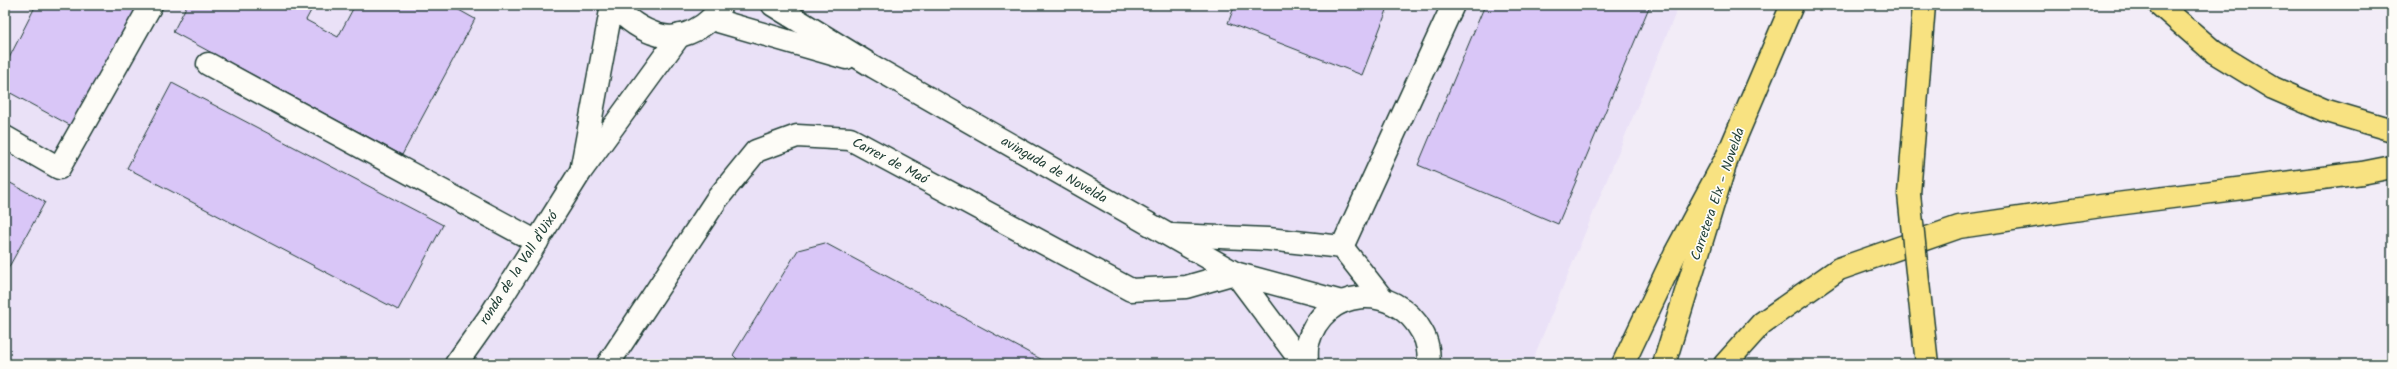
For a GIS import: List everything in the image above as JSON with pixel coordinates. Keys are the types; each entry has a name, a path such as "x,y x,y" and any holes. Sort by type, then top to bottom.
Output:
{"main road":[{"name":"Carretera Elx - Novelda","path":"1664,364 1728,155 1792,5"},
{"path":"1924,5 1909,194 1927,364"},
{"path":"2160,5 2214,52 2273,88 2324,110 2392,130"},
{"path":"1624,364 1675,254 1728,155"},
{"path":"1725,364 1762,323 1839,270 1959,227 2101,206 2362,173 2392,167"}],"street":[{"path":"5,138 59,168 151,5"},
{"path":"613,5 627,19 641,28 660,36 680,35 696,30 716,12"},
{"name":"ronda de la Vall d'Uixó","path":"581,171 613,5"},
{"name":"avinguda de Novelda","path":"773,5 874,67 1235,273 1342,302"},
{"path":"1342,247 1453,5"},
{"name":"avinguda de Novelda","path":"716,12 874,67"},
{"name":"ronda de la Vall d'Uixó","path":"456,364 490,316 581,171 680,35"},
{"path":"208,64 536,242"},
{"name":"Carrer de Maó","path":"608,364 717,199 756,152 797,136 850,139 1131,290 1186,287 1235,273"},
{"path":"1169,235 1268,239 1342,247 1382,298"},
{"name":"avinguda de Novelda","path":"1235,273 1303,364"},
{"path":"1307,364 1307,344 1314,328 1326,313 1342,302 1369,296 1382,298 1400,306 1415,319 1426,339 1428,364"}],"shaded area":[{"path":"5,5 1679,5 1531,364 5,364"}],"building":[{"path":"5,5 12,5 5,17"},
{"path":"36,5 141,5 75,128 5,90 5,66"},
{"path":"187,5 314,5 306,20 338,37 355,5 450,5 475,19 402,155 173,32"},
{"path":"1235,5 1389,5 1362,75 1228,23"},
{"path":"1485,5 1650,5 1558,224 1418,165"},
{"path":"172,83 443,225 398,310 127,168"},
{"path":"5,180 45,202 5,274"},
{"path":"825,243 1050,364 742,364 733,355 798,250"}]}
